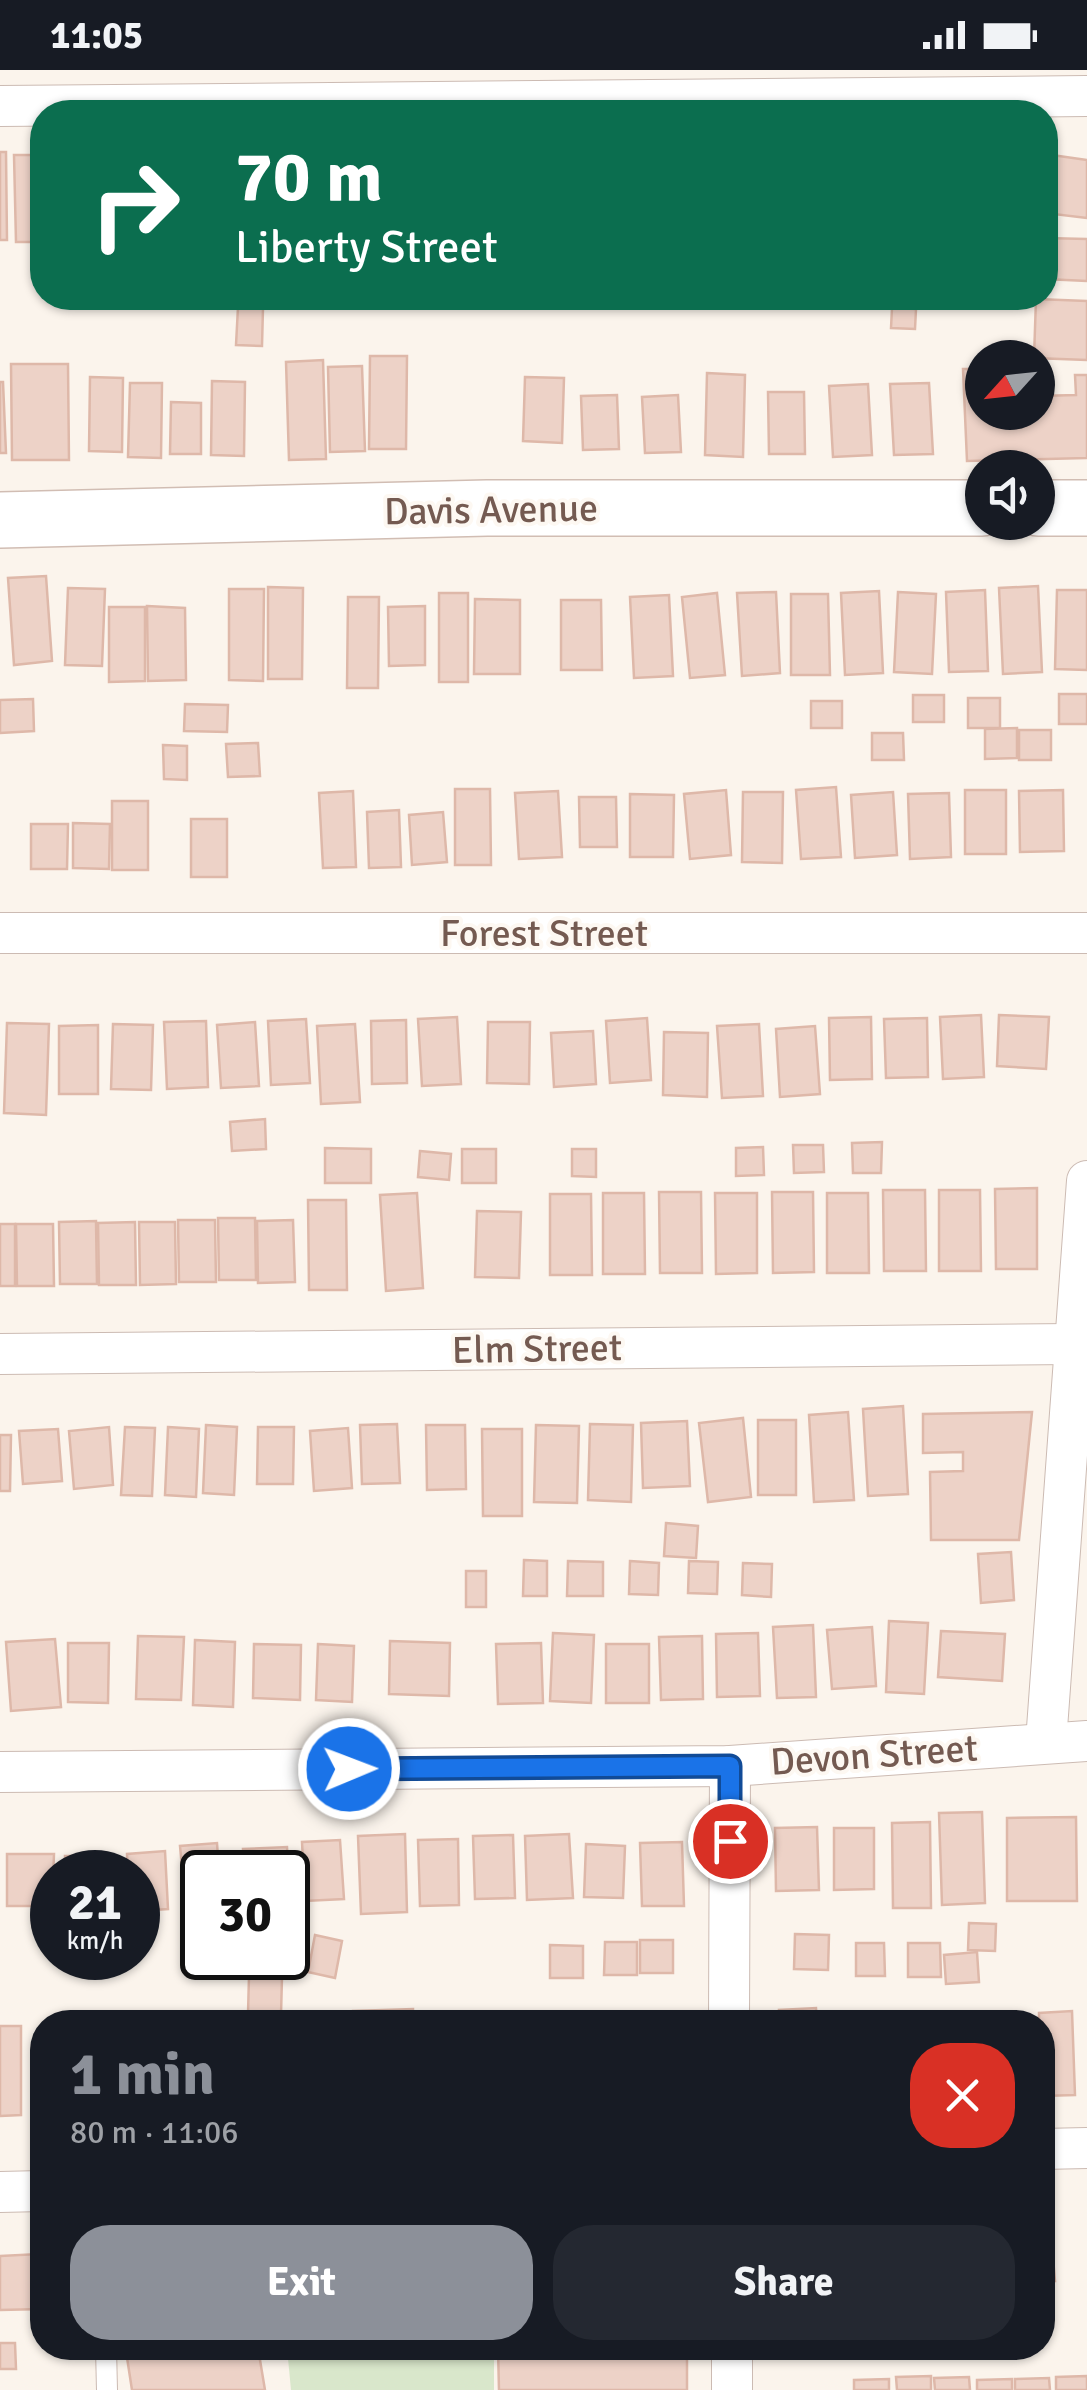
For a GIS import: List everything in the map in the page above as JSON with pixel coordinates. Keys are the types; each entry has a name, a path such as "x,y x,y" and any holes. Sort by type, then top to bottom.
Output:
{"street":[{"path":"652,100 1087,96"},
{"path":"0,106 30,106"},
{"name":"Davis Avenue","path":"0,520 487,508 965,508"},
{"path":"1055,508 1087,508"},
{"name":"Forest Street","path":"0,934 1087,933"},
{"path":"1046,1742 1087,1181"},
{"name":"Elm Street","path":"0,1354 1074,1344"},
{"name":"Devon Street","path":"0,1772 730,1766 1087,1741"},
{"path":"729,2010 730,1766"},
{"path":"1055,2149 1087,2148"},
{"path":"0,2192 30,2191"},
{"path":"732,2360 732,2390"}],"lane":[{"path":"106,2360 106,2390"}],"green space":[{"path":"288,2360 494,2360 494,2390 291,2390"}],"building":[{"path":"0,152 6,152 7,240 0,240"},
{"path":"14,155 30,155 30,242 16,242"},
{"path":"1058,156 1087,160 1087,218 1058,215"},
{"path":"1058,238 1087,239 1087,281 1058,280"},
{"path":"1058,300 1087,301 1087,360 1055,359 1055,340 1035,340 1036,310 1058,310"},
{"path":"238,310 263,310 262,346 236,345"},
{"path":"892,310 916,310 915,329 891,328"},
{"path":"370,356 407,356 406,449 369,449"},
{"path":"323,360 326,459 289,460 286,362"},
{"path":"11,364 68,364 69,460 12,460"},
{"path":"362,366 365,451 330,452 328,367"},
{"path":"707,373 745,375 743,457 705,455"},
{"path":"1075,375 1087,375 1087,458 1055,459 1055,450 967,450 966,430 1055,430 1055,396 1076,395"},
{"path":"90,377 123,378 122,452 89,451"},
{"path":"525,377 564,378 562,443 523,441"},
{"path":"212,381 245,382 244,456 211,455"},
{"path":"3,382 6,453 0,453"},
{"path":"130,383 162,383 161,458 128,457"},
{"path":"929,383 933,454 894,455 890,384"},
{"path":"868,384 872,455 833,457 829,386"},
{"path":"768,392 804,392 805,454 769,454"},
{"path":"617,395 619,449 583,450 581,396"},
{"path":"678,395 681,452 645,453 642,397"},
{"path":"171,402 201,403 201,454 170,454"},
{"path":"46,576 52,661 14,665 8,578"},
{"path":"1038,586 1042,672 1003,674 999,588"},
{"path":"268,587 303,588 302,679 268,679"},
{"path":"68,588 105,589 102,666 65,665"},
{"path":"229,589 264,589 263,681 229,680"},
{"path":"985,590 988,671 949,672 946,592"},
{"path":"1057,590 1087,590 1087,670 1055,669"},
{"path":"879,591 883,673 845,675 841,593"},
{"path":"776,592 780,673 742,676 737,593"},
{"path":"898,592 936,594 932,674 894,672"},
{"path":"439,593 468,593 468,682 439,682"},
{"path":"717,593 725,675 690,678 682,597"},
{"path":"791,594 828,594 830,675 791,675"},
{"path":"669,595 673,676 634,678 630,597"},
{"path":"348,597 379,597 378,688 347,688"},
{"path":"475,599 520,600 520,674 474,674"},
{"path":"561,600 601,600 602,670 561,670"},
{"path":"147,606 185,608 186,680 148,681"},
{"path":"425,606 425,665 389,666 388,607"},
{"path":"109,607 145,607 145,681 109,682"},
{"path":"1059,694 1087,694 1087,724 1059,724"},
{"path":"913,695 944,695 944,722 913,722"},
{"path":"968,698 1000,698 1000,728 968,728"},
{"path":"33,699 34,731 0,733 0,700"},
{"path":"811,701 842,701 842,728 811,728"},
{"path":"185,704 228,705 227,732 184,731"},
{"path":"1017,728 1017,758 985,759 985,729"},
{"path":"1019,730 1051,730 1051,760 1019,760"},
{"path":"872,733 903,733 904,760 872,760"},
{"path":"258,743 260,776 228,777 226,744"},
{"path":"163,745 187,746 187,780 164,779"},
{"path":"836,787 841,857 801,859 796,790"},
{"path":"455,789 490,789 491,865 455,865"},
{"path":"726,790 731,855 690,859 684,794"},
{"path":"965,790 1006,790 1006,854 965,854"},
{"path":"1063,790 1064,851 1020,852 1019,791"},
{"path":"353,791 356,867 323,868 319,793"},
{"path":"558,791 562,857 519,859 515,793"},
{"path":"743,792 783,792 782,863 742,862"},
{"path":"893,792 897,855 855,858 851,795"},
{"path":"949,793 951,857 910,859 908,794"},
{"path":"630,794 674,795 673,857 630,857"},
{"path":"579,797 616,797 617,847 580,847"},
{"path":"112,801 148,801 148,870 112,870"},
{"path":"399,810 401,867 369,868 367,812"},
{"path":"443,812 447,862 412,865 409,815"},
{"path":"191,819 227,819 227,877 191,877"},
{"path":"73,823 110,824 109,869 73,868"},
{"path":"31,824 68,824 67,869 31,869"},
{"path":"981,1015 984,1077 943,1079 940,1017"},
{"path":"999,1015 1049,1017 1046,1069 997,1066"},
{"path":"457,1017 461,1084 422,1086 418,1019"},
{"path":"871,1017 872,1079 830,1080 829,1018"},
{"path":"647,1018 651,1080 610,1083 606,1021"},
{"path":"927,1018 928,1077 886,1078 884,1019"},
{"path":"306,1019 310,1083 271,1085 268,1021"},
{"path":"406,1020 407,1083 372,1084 371,1021"},
{"path":"206,1021 208,1087 167,1089 164,1022"},
{"path":"255,1022 259,1086 221,1088 217,1025"},
{"path":"488,1022 530,1022 529,1084 487,1083"},
{"path":"7,1023 49,1024 46,1115 4,1113"},
{"path":"113,1024 153,1025 151,1090 111,1089"},
{"path":"355,1024 360,1102 321,1104 317,1026"},
{"path":"759,1024 763,1096 722,1098 717,1026"},
{"path":"98,1025 98,1094 59,1094 59,1026"},
{"path":"815,1026 820,1094 780,1097 776,1029"},
{"path":"593,1031 596,1084 554,1087 551,1033"},
{"path":"664,1032 708,1033 707,1097 663,1095"},
{"path":"265,1119 266,1149 232,1151 230,1122"},
{"path":"882,1142 881,1173 853,1173 852,1143"},
{"path":"793,1145 823,1145 824,1172 794,1173"},
{"path":"763,1147 764,1175 736,1176 736,1148"},
{"path":"325,1148 371,1149 371,1183 325,1183"},
{"path":"462,1149 496,1149 496,1183 462,1183"},
{"path":"572,1149 596,1149 596,1177 572,1176"},
{"path":"420,1151 451,1154 449,1180 418,1177"},
{"path":"1037,1188 1037,1269 996,1269 995,1189"},
{"path":"883,1190 925,1190 926,1271 884,1271"},
{"path":"939,1190 980,1190 981,1271 939,1271"},
{"path":"659,1192 701,1192 702,1273 660,1273"},
{"path":"772,1192 813,1192 814,1272 773,1273"},
{"path":"417,1193 423,1288 386,1291 380,1195"},
{"path":"603,1193 644,1193 645,1274 603,1274"},
{"path":"715,1193 757,1193 757,1273 716,1274"},
{"path":"827,1193 868,1193 869,1273 827,1273"},
{"path":"550,1194 591,1194 592,1275 550,1275"},
{"path":"308,1200 346,1200 347,1290 309,1290"},
{"path":"477,1211 521,1212 519,1278 475,1277"},
{"path":"218,1218 255,1218 256,1280 219,1280"},
{"path":"178,1220 215,1220 216,1282 179,1282"},
{"path":"293,1220 295,1282 258,1283 257,1221"},
{"path":"96,1221 97,1284 60,1284 59,1222"},
{"path":"135,1222 136,1285 99,1285 98,1223"},
{"path":"139,1222 175,1222 176,1284 140,1285"},
{"path":"0,1224 15,1224 15,1286 0,1286"},
{"path":"16,1224 53,1224 54,1286 17,1286"},
{"path":"903,1406 908,1494 868,1496 863,1409"},
{"path":"848,1412 854,1500 814,1502 809,1415"},
{"path":"1032,1412 1019,1540 931,1540 930,1472 963,1471 963,1452 923,1453 923,1414"},
{"path":"743,1418 751,1497 708,1502 699,1423"},
{"path":"758,1420 796,1420 796,1495 758,1495"},
{"path":"687,1421 690,1486 643,1488 641,1423"},
{"path":"397,1424 400,1483 362,1484 360,1425"},
{"path":"590,1424 633,1425 631,1502 588,1500"},
{"path":"206,1425 237,1427 234,1495 203,1493"},
{"path":"426,1425 465,1425 466,1489 427,1490"},
{"path":"536,1425 579,1426 577,1503 534,1502"},
{"path":"109,1427 113,1485 74,1489 69,1431"},
{"path":"125,1427 155,1428 152,1496 121,1495"},
{"path":"168,1427 199,1429 196,1497 165,1495"},
{"path":"258,1427 294,1427 293,1484 257,1484"},
{"path":"348,1428 352,1488 314,1491 310,1431"},
{"path":"58,1429 62,1481 23,1484 19,1431"},
{"path":"482,1429 522,1429 522,1516 483,1516"},
{"path":"0,1435 11,1435 10,1491 0,1491"},
{"path":"666,1523 698,1526 696,1558 664,1556"},
{"path":"1011,1552 1014,1600 981,1603 978,1554"},
{"path":"524,1560 547,1561 547,1596 523,1596"},
{"path":"568,1561 603,1562 603,1596 567,1596"},
{"path":"630,1561 659,1563 658,1595 629,1594"},
{"path":"689,1561 718,1562 717,1594 688,1593"},
{"path":"743,1563 772,1564 771,1597 742,1595"},
{"path":"466,1571 486,1571 486,1607 466,1607"},
{"path":"889,1621 928,1623 924,1694 886,1692"},
{"path":"813,1625 816,1697 777,1698 773,1627"},
{"path":"872,1627 876,1686 832,1689 827,1630"},
{"path":"941,1631 1005,1634 1002,1681 938,1677"},
{"path":"553,1633 594,1635 591,1703 550,1701"},
{"path":"758,1633 760,1696 717,1697 716,1634"},
{"path":"138,1636 184,1637 181,1700 136,1699"},
{"path":"702,1636 703,1699 661,1700 659,1637"},
{"path":"55,1639 61,1707 11,1711 6,1642"},
{"path":"195,1640 235,1642 233,1707 193,1705"},
{"path":"390,1641 450,1643 449,1696 389,1694"},
{"path":"68,1643 109,1643 108,1703 68,1702"},
{"path":"541,1643 543,1703 498,1704 496,1644"},
{"path":"254,1644 301,1645 300,1700 253,1698"},
{"path":"318,1644 354,1646 352,1702 316,1700"},
{"path":"606,1644 649,1644 649,1703 606,1703"},
{"path":"982,1812 985,1903 942,1905 939,1813"},
{"path":"1076,1817 1077,1901 1007,1901 1007,1818"},
{"path":"930,1822 931,1908 893,1908 892,1823"},
{"path":"817,1827 819,1890 776,1891 775,1828"},
{"path":"834,1828 874,1828 874,1889 834,1890"},
{"path":"405,1834 407,1912 361,1914 358,1836"},
{"path":"569,1834 573,1898 527,1900 525,1836"},
{"path":"513,1835 515,1898 475,1899 473,1836"},
{"path":"458,1839 459,1905 420,1906 418,1840"},
{"path":"340,1840 344,1899 310,1901 310,1850 302,1850 302,1842"},
{"path":"682,1842 684,1906 642,1906 640,1843"},
{"path":"217,1843 217,1850 180,1850 180,1846"},
{"path":"586,1844 625,1846 623,1898 584,1897"},
{"path":"287,1847 287,1850 243,1850"},
{"path":"160,1851 165,1851 168,1909 160,1910"},
{"path":"7,1854 30,1854 30,1906 7,1906"},
{"path":"969,1923 996,1924 995,1951 968,1950"},
{"path":"795,1934 829,1935 828,1970 794,1969"},
{"path":"315,1935 342,1941 335,1978 310,1972"},
{"path":"640,1940 673,1940 673,1973 640,1973"},
{"path":"605,1942 637,1942 637,1975 604,1975"},
{"path":"856,1943 884,1943 885,1976 856,1976"},
{"path":"908,1943 940,1943 941,1977 908,1977"},
{"path":"550,1945 583,1946 583,1978 550,1978"},
{"path":"977,1952 979,1982 946,1984 944,1955"},
{"path":"249,1980 282,1980 281,2010 248,2010"},
{"path":"1072,2011 1075,2095 1055,2096 1055,2012"},
{"path":"0,2026 21,2026 21,2115 0,2116"},
{"path":"30,2254 30,2309 0,2310 0,2256"},
{"path":"0,2343 15,2343 16,2369 0,2369"},
{"path":"127,2360 260,2360 265,2390 132,2390"},
{"path":"498,2360 687,2360 687,2390 499,2390"},
{"path":"931,2376 931,2390 897,2390 896,2377"},
{"path":"1087,2376 1087,2390 1056,2390 1056,2377"},
{"path":"969,2377 970,2390 935,2390 934,2378"},
{"path":"1049,2378 1050,2390 1015,2390 1015,2379"},
{"path":"889,2379 889,2390 854,2390 854,2380"},
{"path":"1012,2379 1012,2390 977,2390 977,2380"}],"route":[{"path":"349,1769 730,1766 730,1841"}]}
